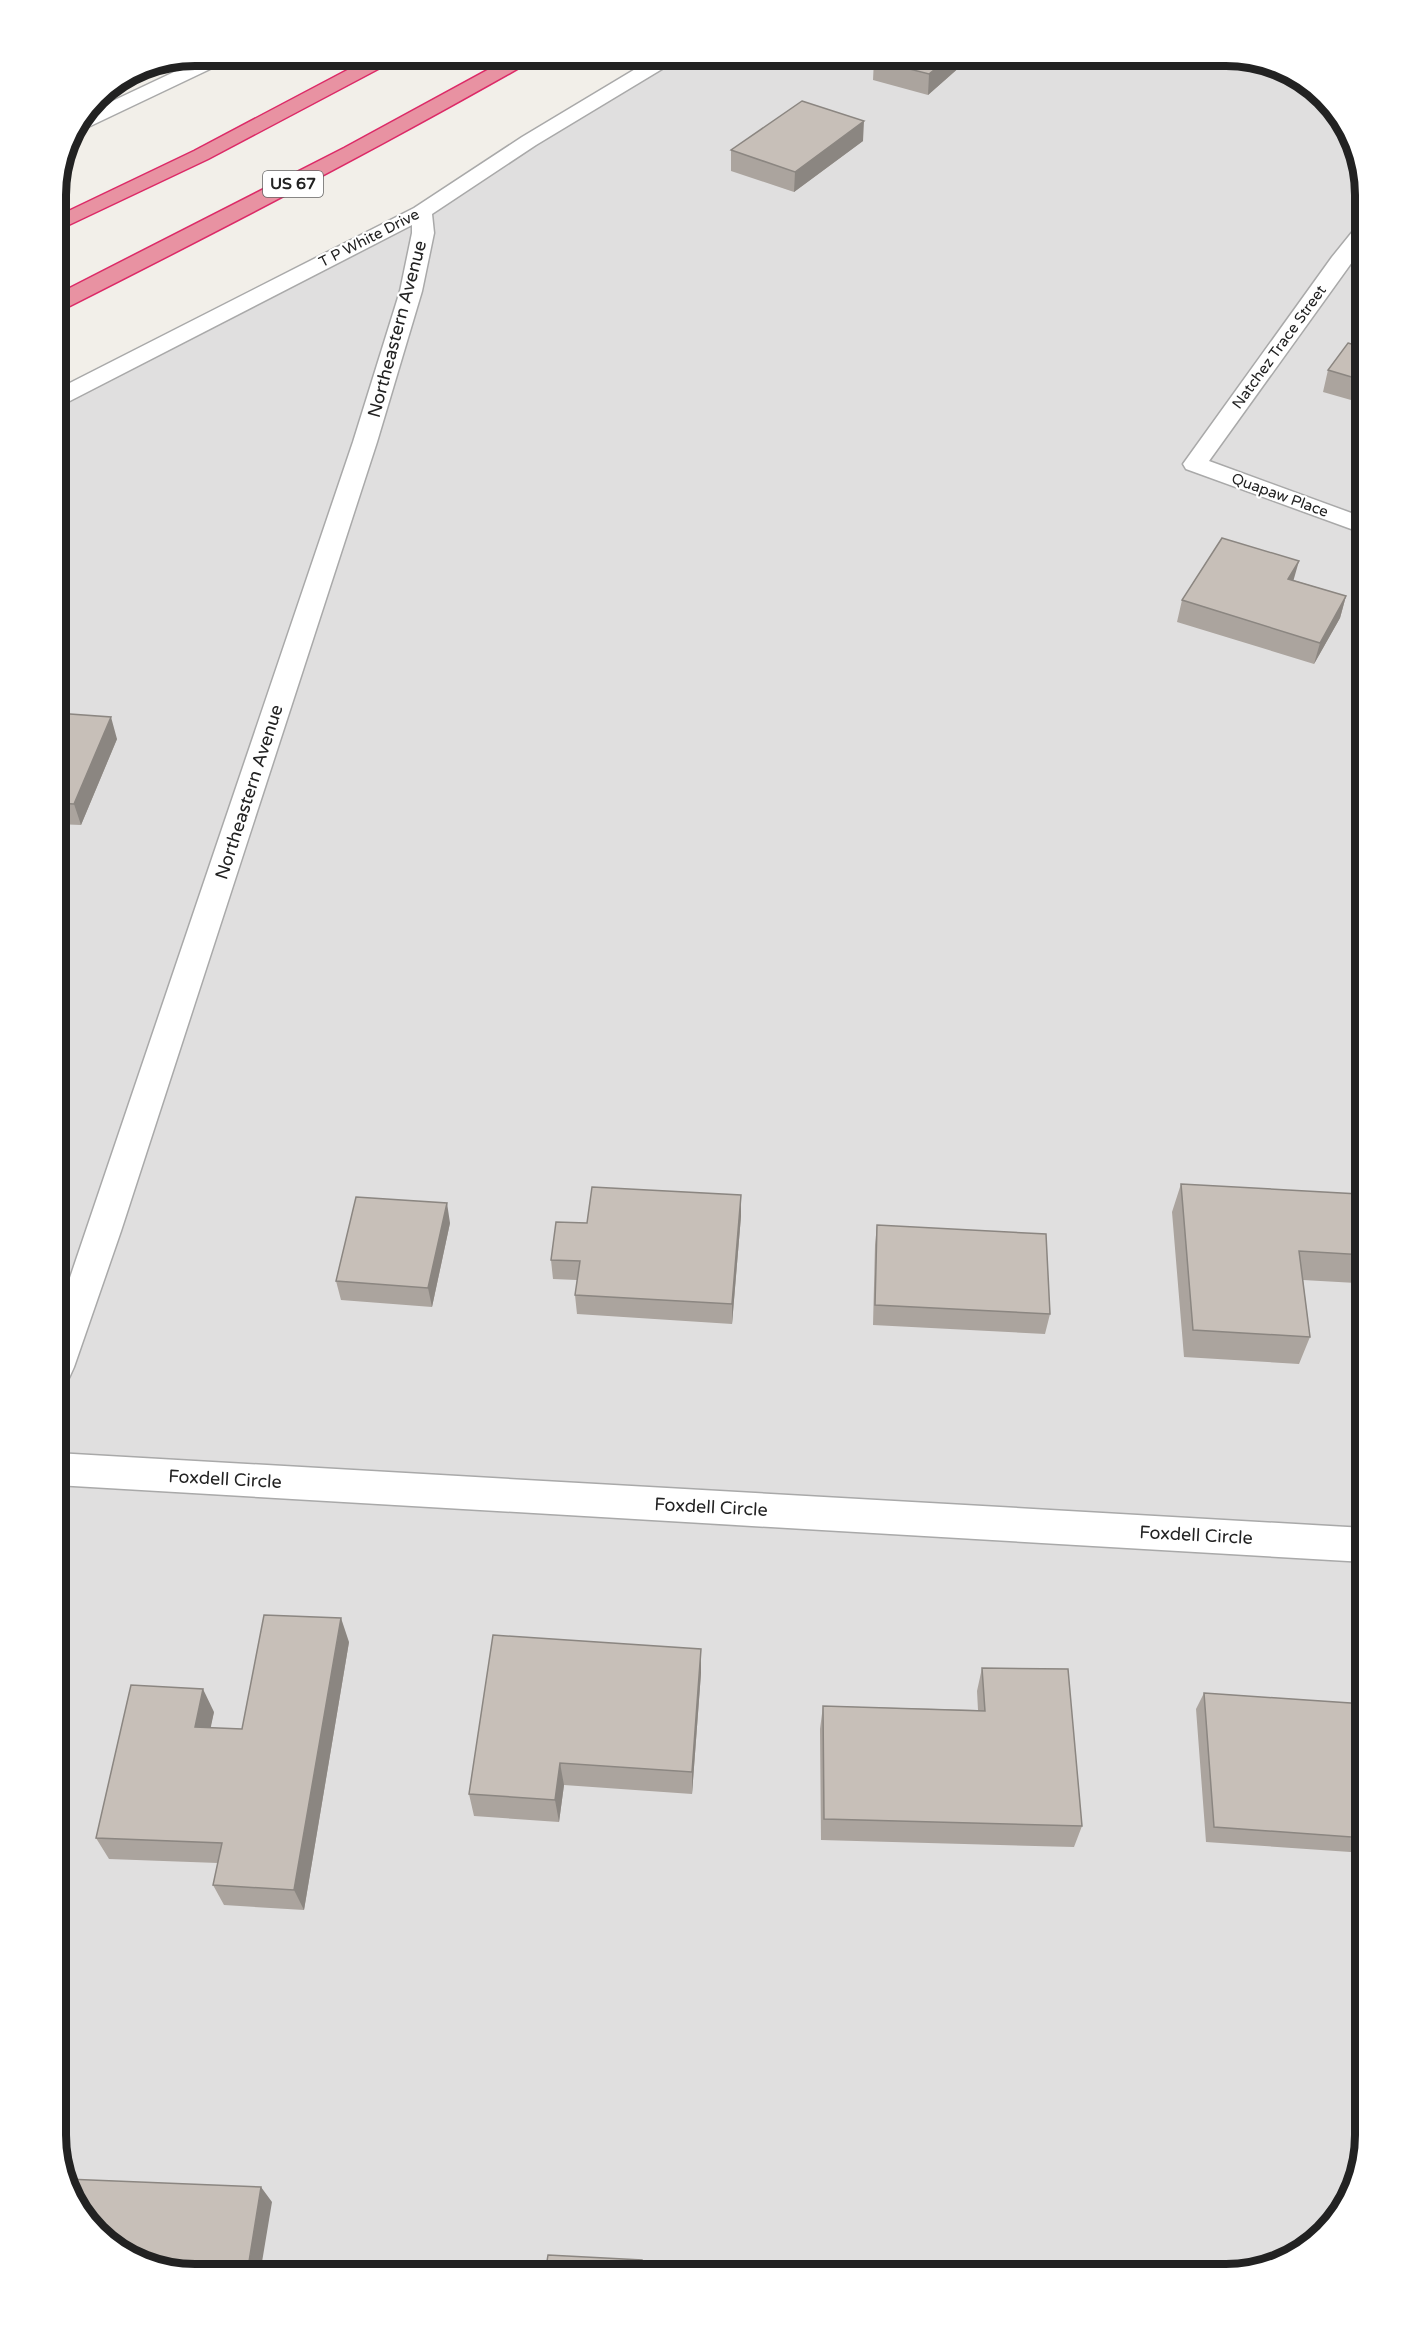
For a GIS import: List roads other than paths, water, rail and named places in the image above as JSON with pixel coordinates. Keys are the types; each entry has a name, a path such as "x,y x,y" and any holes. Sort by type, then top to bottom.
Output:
{"highway":[{"path":"66,220 201,155 369,66"},
{"name":"US 67","path":"66,299 264,199 509,66"}],"street":[{"path":"92,118 201,66"},
{"name":"T P White Drive","path":"66,394 421,212 529,141 653,66"},
{"name":"Northeastern Avenue","path":"66,1338 365,442 411,291 423,233 421,212"},
{"name":"Natchez Trace Street","path":"1195,464 1355,243"},
{"name":"Quapaw Place","path":"1195,464 1355,522"},
{"name":"Foxdell Circle","path":"66,1470 1355,1544"}]}
